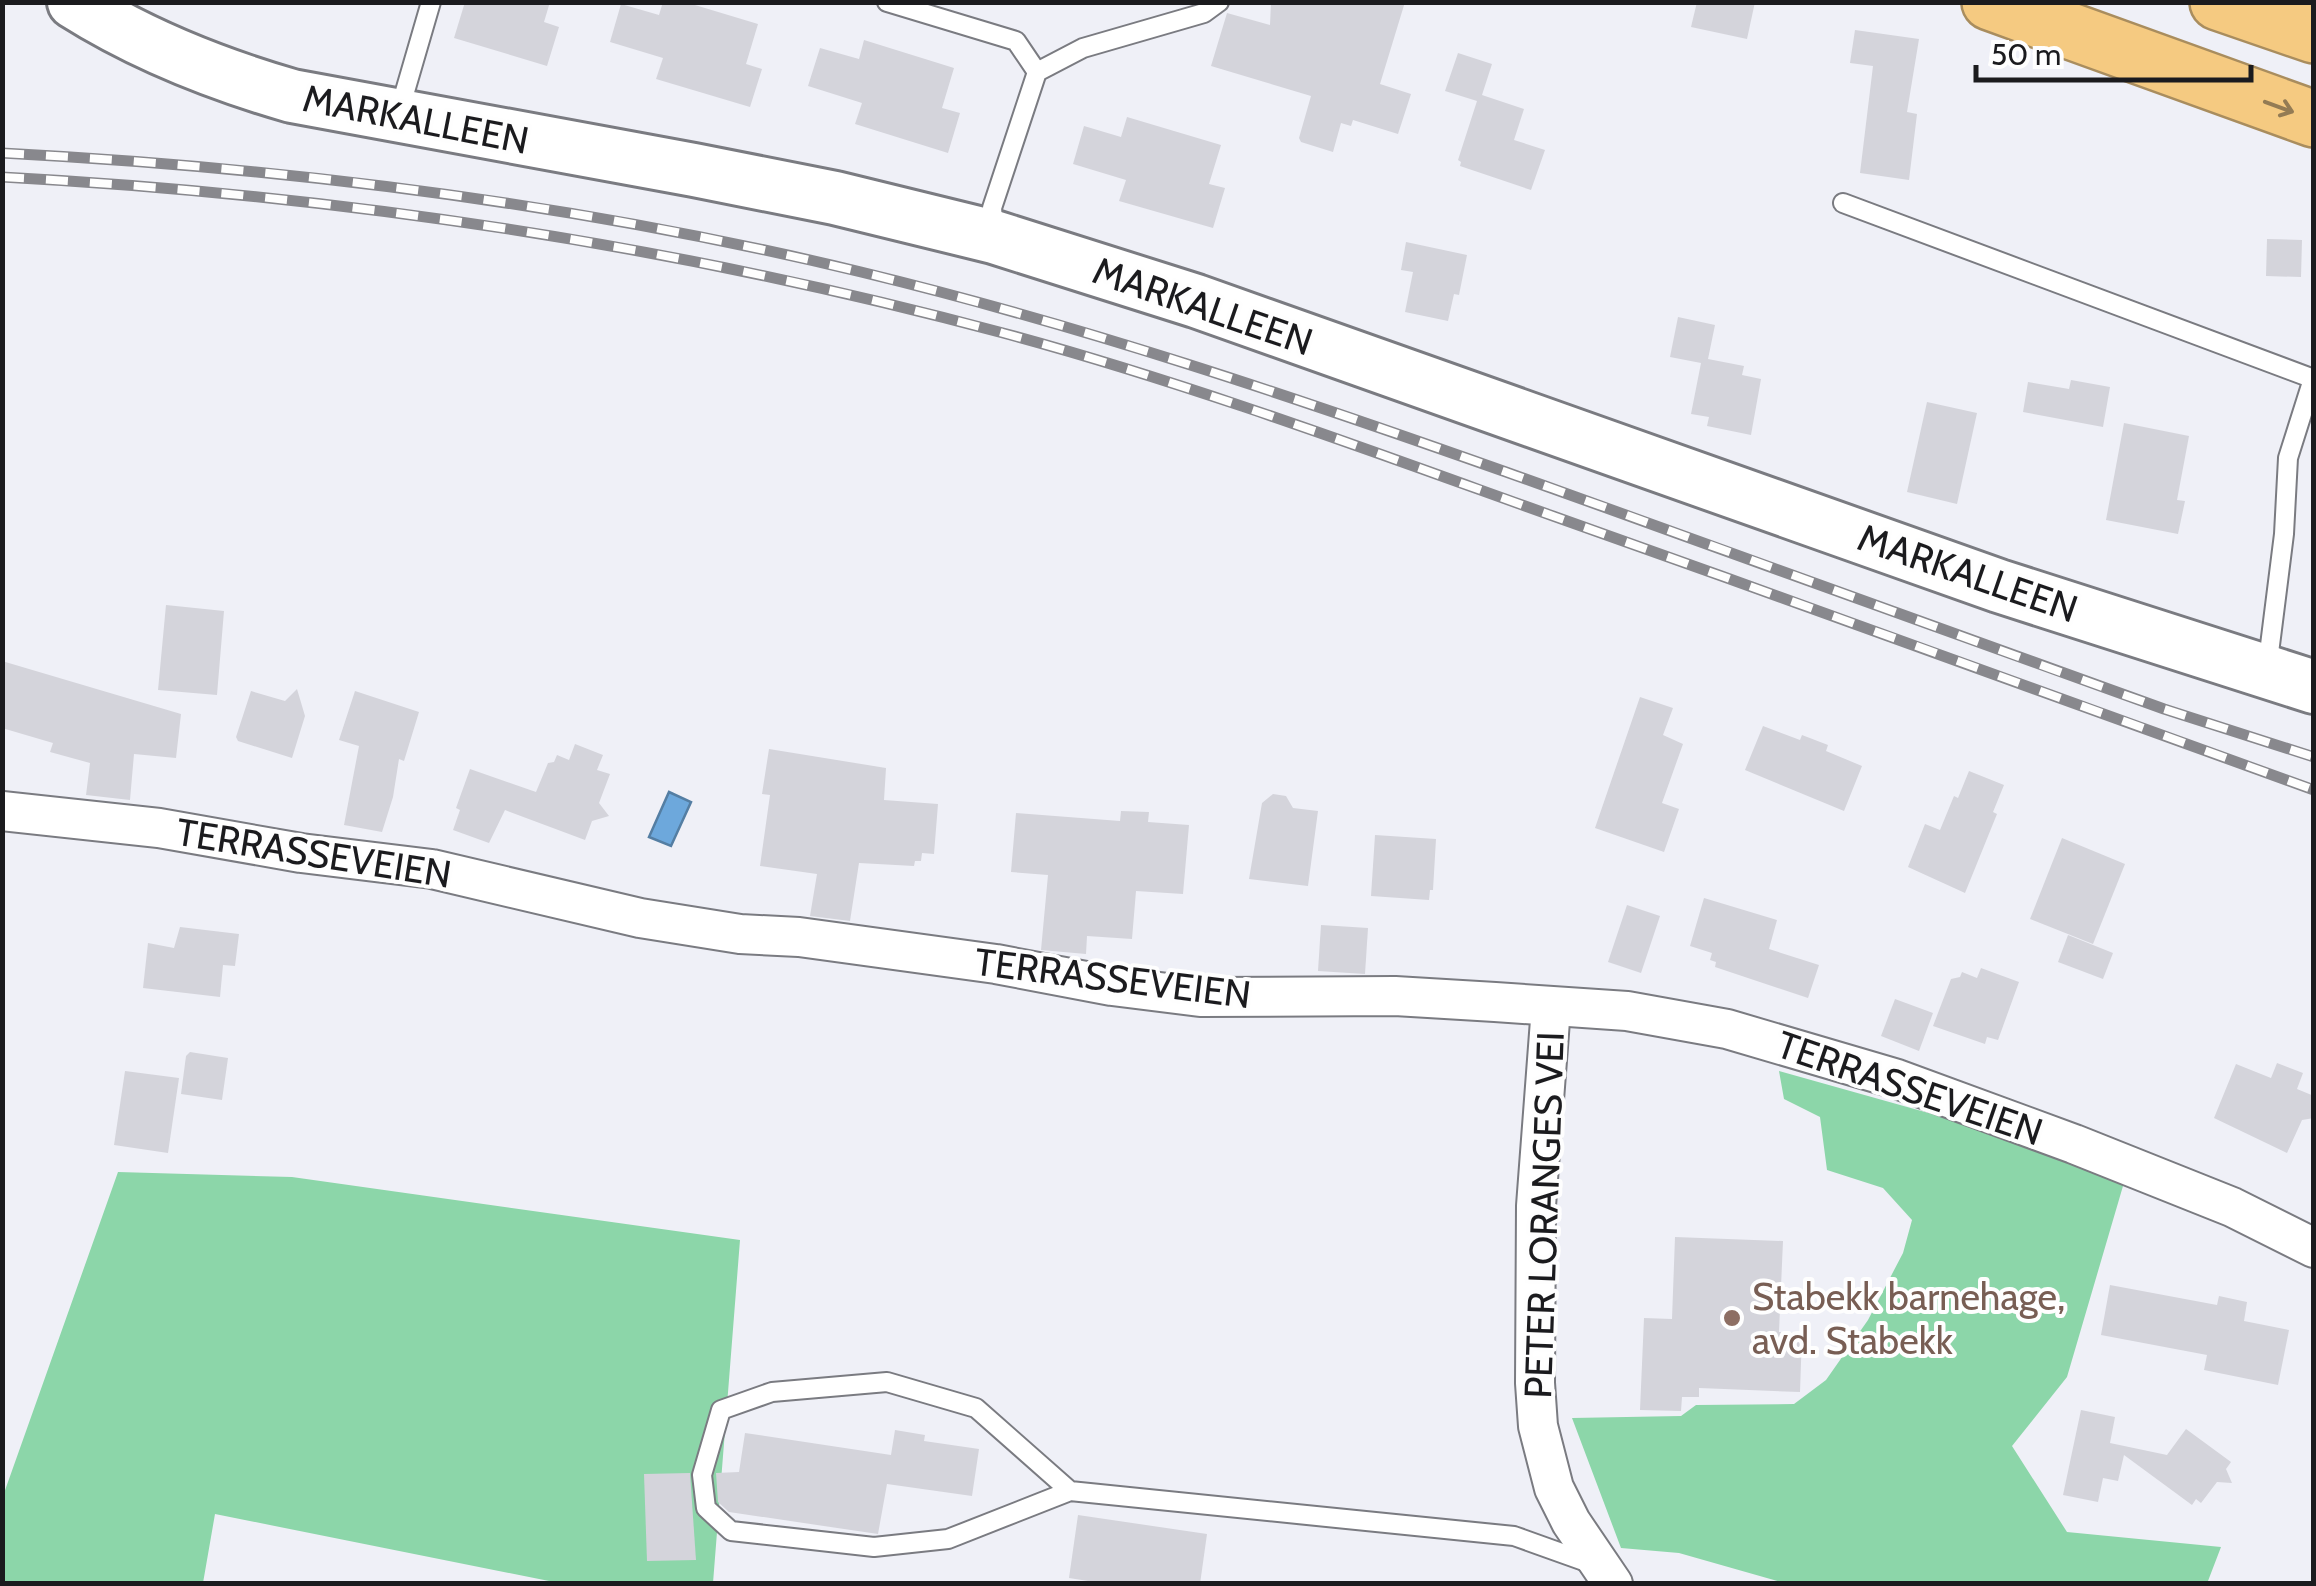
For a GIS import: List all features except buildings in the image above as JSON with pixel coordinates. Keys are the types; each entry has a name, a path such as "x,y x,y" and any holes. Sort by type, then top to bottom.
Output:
{"highway":[{"path":"1990,2 2314,119"},
{"path":"2218,2 2314,35"}],"main road":[{"name":"MARKALLEEN","path":"74,2 156,47 292,96 835,198 994,236 1196,301 1999,586 2290,679"}],"street":[{"name":"TERRASSEVEIEN","path":"2,811 158,828 300,854 432,869 640,918 740,934 799,937 996,964 1112,986 1200,997 1396,996 1627,1010 1726,1028 1837,1060 2092,1151 2232,1207 2314,1248"},
{"name":"PETER LORANGES VEI","path":"1551,1007 1536,1206 1538,1426 1554,1488 1606,1575"}],"lane":[{"path":"398,118 431,2"},
{"path":"887,2 1016,42 1037,72"},
{"path":"994,236 992,208 1037,72 1084,48 1204,13 1218,2"},
{"path":"1843,203 2313,379 2288,458 2284,534 2290,679"},
{"path":"1070,1491 976,1408 887,1382 772,1392 721,1410 702,1475 706,1508 731,1531 874,1547 948,1539 1070,1491 1514,1536 1606,1575"}],"green space":[{"path":"1779,1071 1982,1128 2118,1176 2123,1186 2067,1377 2012,1446 2067,1532 2221,1547 2208,1581 1784,1583 1679,1553 1621,1548 1572,1418 1681,1416 1696,1405 1794,1404 1826,1380 1868,1320 1903,1253 1912,1220 1883,1188 1827,1170 1820,1117 1784,1099"},
{"path":"118,1172 292,1177 740,1240 713,1583 559,1583 215,1514 203,1583 3,1584 3,1496"}],"water":[{"path":"669,792 691,802 671,846 649,837"}],"railway":[{"path":"2,153 219,168 542,208 755,248 943,293 1106,339 1347,417 2164,709 2314,757"},
{"path":"2,177 255,197 507,229 756,274 1003,333 1142,374 1348,443 2314,790"}],"place":[{"name":"Stabekk barnehage, avd. Stabekk","path":"1732,1318"}]}
